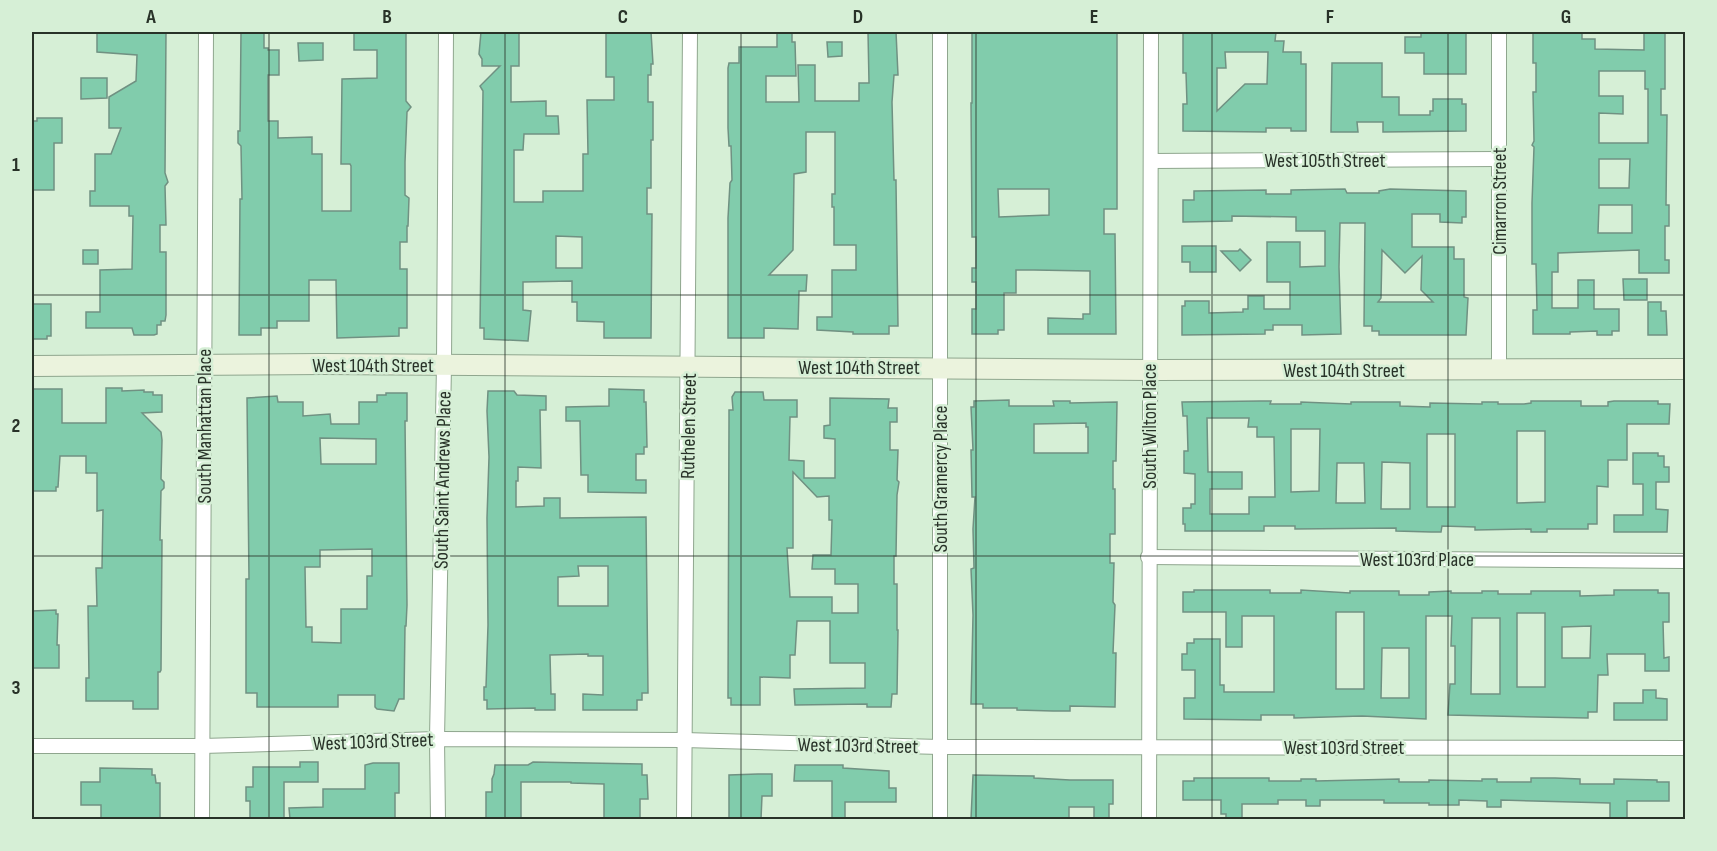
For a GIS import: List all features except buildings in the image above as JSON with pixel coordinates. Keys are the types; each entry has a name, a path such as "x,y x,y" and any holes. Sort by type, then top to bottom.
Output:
{"street":[{"name":"South Manhattan Place","path":"202,819 206,32"},
{"name":"South Saint Andrews Place","path":"438,819 437,739 444,365 446,32"},
{"name":"Ruthelen Street","path":"684,819 690,32"},
{"name":"South Gramercy Place","path":"940,32 940,819"},
{"name":"South Wilton Place","path":"1149,819 1151,32"},
{"name":"Cimarron Street","path":"1498,370 1499,32"},
{"name":"West 105th Street","path":"1150,161 1499,159"},
{"name":"West 104th Street","path":"32,366 444,365 1150,370 1686,369"},
{"name":"West 103rd Place","path":"1148,557 1686,561"},
{"name":"West 103rd Street","path":"32,746 202,746 437,739 684,740 940,747 1686,748"}]}
